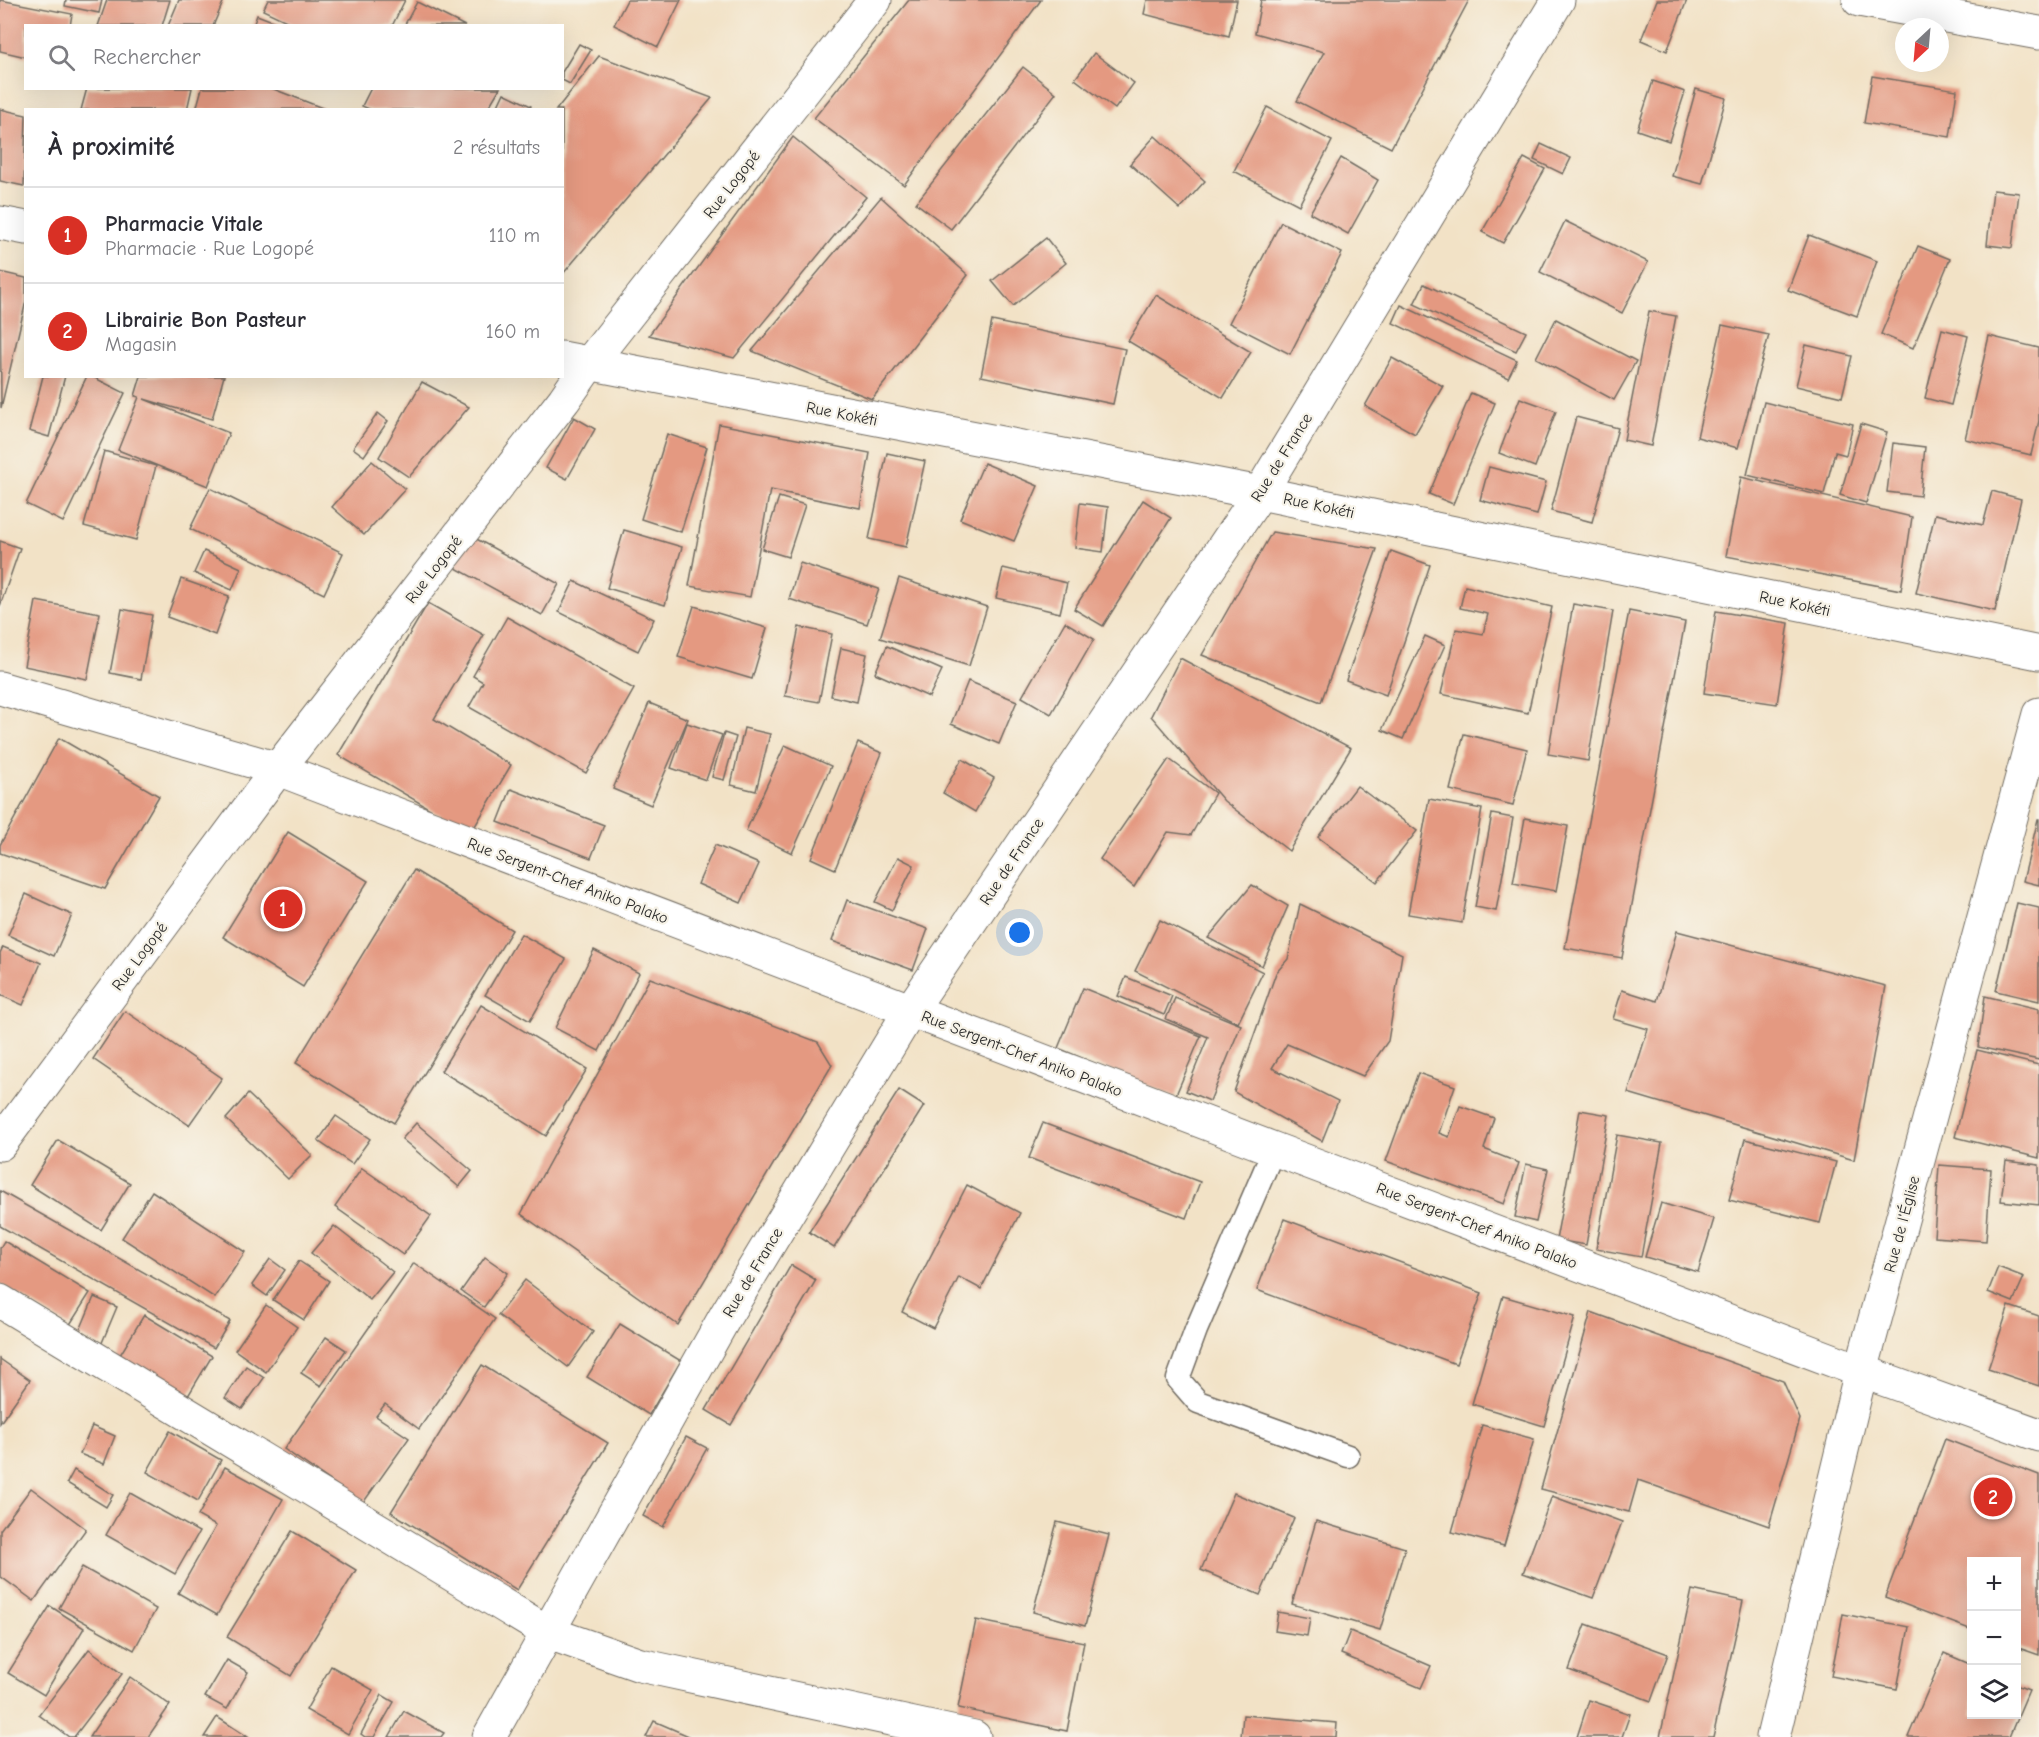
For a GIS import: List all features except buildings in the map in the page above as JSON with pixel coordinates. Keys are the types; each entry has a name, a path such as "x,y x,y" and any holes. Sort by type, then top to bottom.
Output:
{"street":[{"name":"Rue Logopé","path":"0,1144 278,769 564,400 576,361 875,0"},
{"name":"Rue de France","path":"489,1737 726,1315 910,1011 1260,493 1558,0"},
{"path":"1859,0 2039,33"},
{"path":"0,223 24,228"},
{"name":"Rue Kokéti","path":"576,361 1260,493 2039,653"},
{"name":"Rue Sergent-Chef Aniko Palako","path":"0,688 278,769 1274,1149 2039,1436"},
{"name":"Rue de l'Église","path":"1773,1737 1861,1371 2039,714"},
{"path":"0,1301 549,1633 640,1665 974,1737"}],"lane":[{"path":"1274,1149 1196,1330 1178,1379 1198,1402 1348,1456"}],"place":[{"name":"Pharmacie Vitale","path":"283,909"},
{"name":"Librairie Bon Pasteur","path":"1993,1497"}]}
